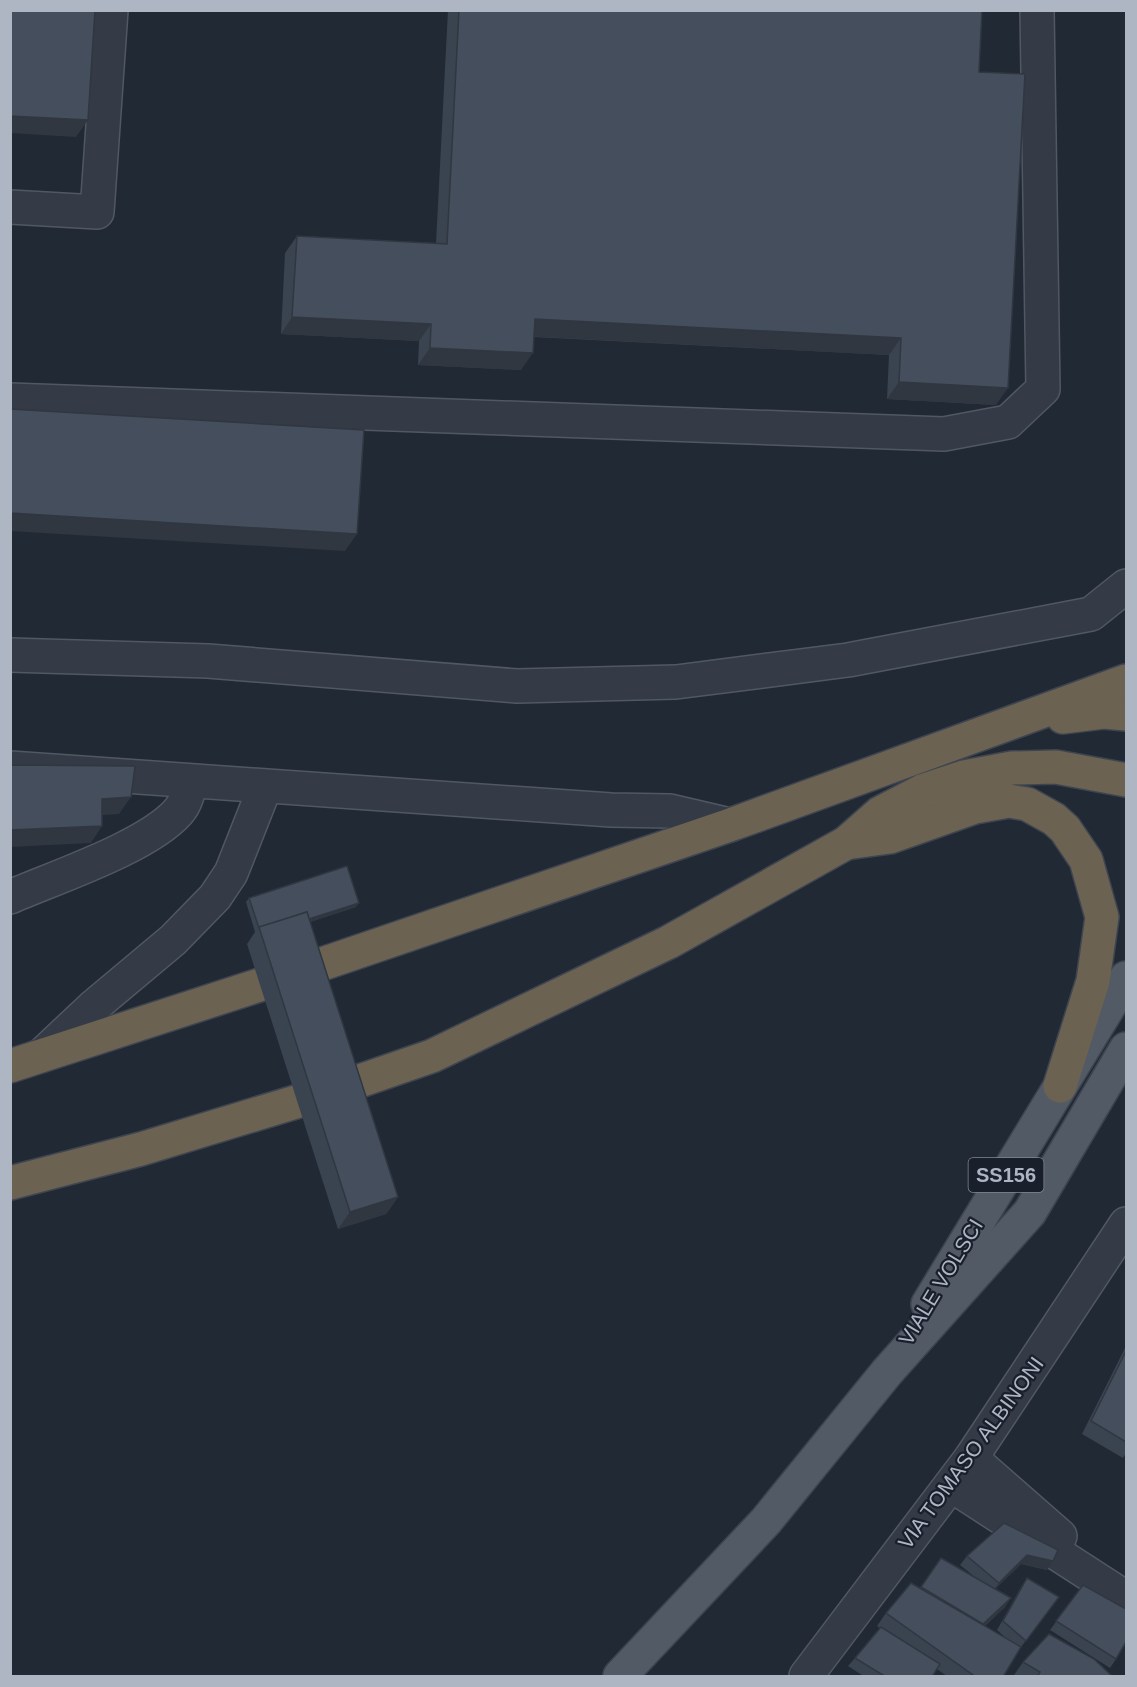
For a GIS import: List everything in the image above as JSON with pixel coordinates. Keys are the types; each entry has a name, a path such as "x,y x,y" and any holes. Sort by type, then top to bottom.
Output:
{"highway":[{"path":"10,1066 284,977 730,825 1126,681"},
{"path":"1001,726 1104,712 1126,714"},
{"path":"10,1184 141,1149 432,1056 669,942 846,843 880,813 922,790 964,777 1012,768 1056,767 1126,780"},
{"path":"846,843 890,837 975,807 1009,801 1027,804 1054,819 1065,829 1086,860 1102,917 1093,981 1060,1086"}],"main road":[{"name":"VIALE VOLSCI","path":"886,1372 1126,978"},
{"name":"VIALE VOLSCI","path":"620,1677 766,1521 886,1372 1030,1212 1126,1049"}],"street":[{"path":"10,207 97,212 111,10"},
{"path":"10,400 944,434 1008,422 1042,389 1037,10"},
{"path":"10,656 208,662 517,686 676,682 848,660 1090,614 1126,586"},
{"path":"10,768 611,810 670,811 730,825"},
{"path":"10,897 124,847 163,826 179,811 187,798 190,782"},
{"path":"42,1055 93,1007 181,932 215,897 231,873 265,787"},
{"name":"VIA TOMASO ALBINONI","path":"806,1677 971,1458 1126,1224"},
{"path":"971,1458 1073,1548 1126,1584"},
{"path":"951,1485 1126,1598"}],"building":[{"path":"10,10 95,10 88,120 10,116"},
{"path":"459,10 982,10 979,72 1025,74 1008,388 899,382 901,338 535,319 533,353 430,348 431,324 292,317 297,236 447,244"},
{"path":"10,409 364,430 357,534 10,513"},
{"path":"10,765 135,766 131,797 102,799 102,826 10,830"},
{"path":"347,866 359,903 309,919 307,912 259,928 249,898"},
{"path":"307,912 398,1197 350,1212 259,927"},
{"path":"1126,1351 1126,1442 1091,1421"},
{"path":"1004,1523 1058,1550 1053,1561 1027,1555 999,1583 967,1556"},
{"path":"941,1558 1011,1598 983,1624 921,1587"},
{"path":"1027,1578 1059,1597 1026,1641 1003,1621"},
{"path":"911,1583 1021,1647 1003,1677 976,1677 886,1613"},
{"path":"1083,1585 1126,1609 1126,1642 1116,1659 1056,1621"},
{"path":"881,1627 940,1664 932,1677 886,1677 855,1658"},
{"path":"1049,1634 1094,1659 1113,1677 1037,1677 1040,1672 1023,1662"}]}
